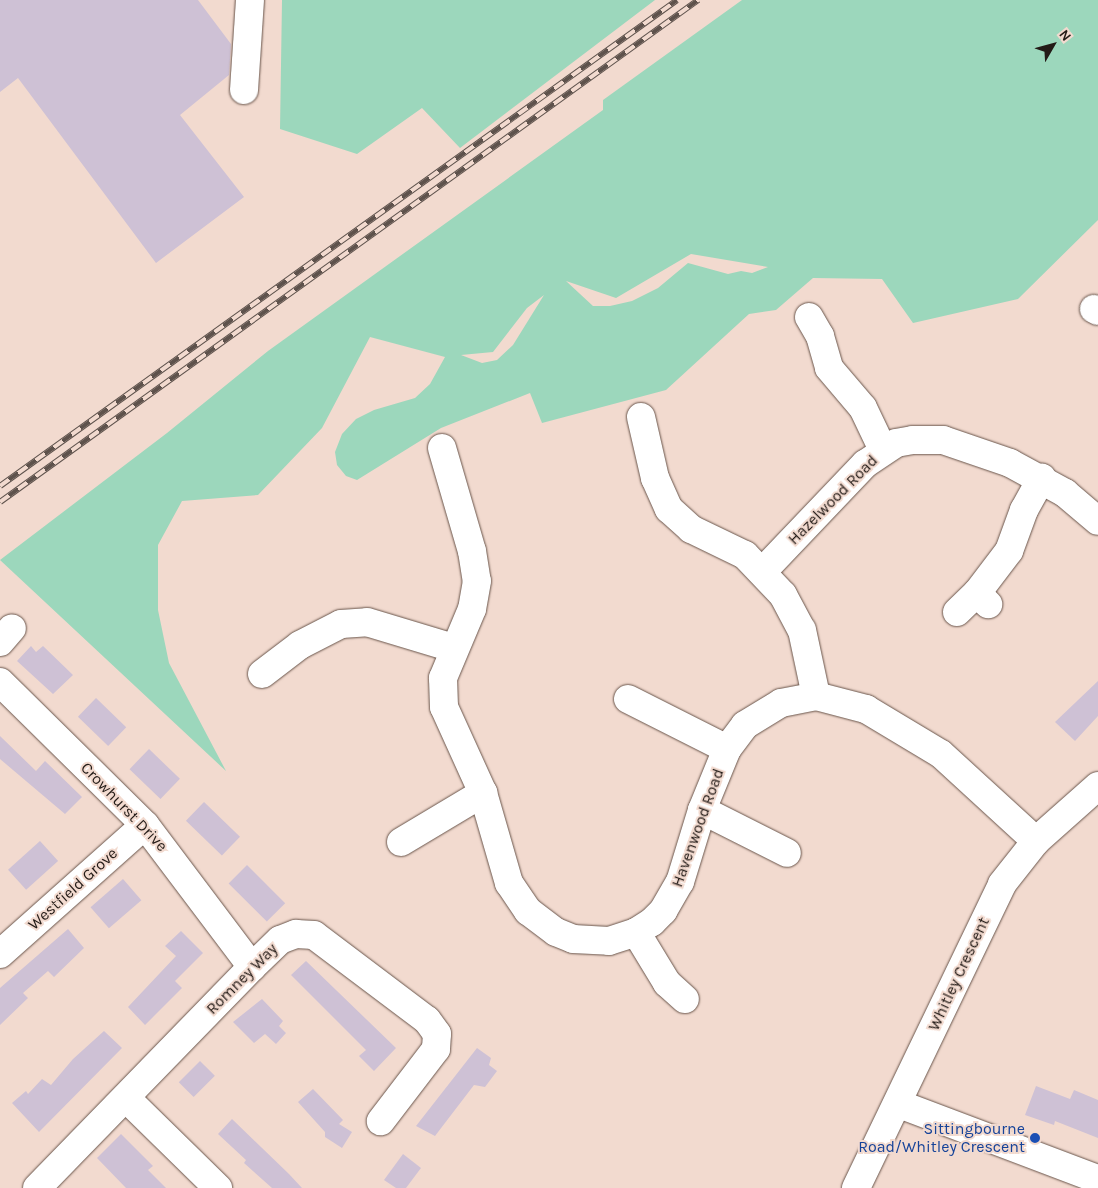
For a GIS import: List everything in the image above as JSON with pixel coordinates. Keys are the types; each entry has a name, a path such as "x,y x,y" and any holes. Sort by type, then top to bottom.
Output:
{"street":[{"path":"244,90 250,0"},
{"path":"807,315 820,336 829,368 863,408 883,450"},
{"path":"642,417 636,448 655,478 669,509 691,528 746,555 763,571 783,595 802,630 816,696"},
{"name":"Hazelwood Road","path":"763,571 865,464 883,450 913,440 943,440 1002,459 1042,478 1098,521"},
{"name":"Havenwood Road","path":"442,448 441,485 472,551 477,581 472,609 443,678 444,707 484,792 509,883 528,911 556,932 573,939 609,941 636,932 652,922 672,897 702,810 727,749 745,725 781,704 816,696 866,709 941,754 1036,841"},
{"path":"957,612 983,598 1009,551 1024,510 1042,478"},
{"path":"272,659 324,630 340,624 367,622 454,648"},
{"name":"Crowhurst Drive","path":"0,682 145,825 252,967"},
{"path":"628,699 727,749"},
{"name":"Whitley Crescent","path":"856,1188 899,1104 989,908 1015,865 1036,841 1098,786"},
{"path":"401,842 484,792"},
{"path":"702,810 791,856"},
{"name":"Westfield Grove","path":"0,954 145,825"},
{"path":"636,932 667,983 690,1005"},
{"name":"Romney Way","path":"37,1188 252,967 280,940 296,934 314,935 427,1020 437,1034 436,1049 381,1121"},
{"path":"126,1098 218,1188"},
{"path":"899,1104 1098,1179"}],"green space":[{"path":"282,0 655,0 460,148 422,108 357,154 280,129"},
{"path":"742,0 1098,0 1098,220 1018,299 913,323 882,279 813,278 776,310 749,314 666,390 542,423 530,393 441,428 357,480 346,476 337,465 335,452 342,434 356,419 374,410 415,398 430,384 445,357 370,337 322,428 258,495 182,501 158,545 158,610 169,663 226,771 0,560 167,433 268,351 603,110 603,100","holes":["691,254 768,267 752,273 741,271 728,274 688,263 658,288 632,301 610,306 593,306 566,281 616,298","544,295 513,345 497,360 482,363 461,355 493,352 527,308"]}],"building":[{"path":"0,0 198,0 231,44 229,75 180,115 244,197 156,263 18,78 0,92"},
{"path":"31,646 36,652 43,646 73,675 53,694 17,661"},
{"path":"1098,681 1098,716 1075,741 1055,722"},
{"path":"96,698 126,727 108,746 78,717"},
{"path":"0,736 36,771 45,761 82,797 65,814 0,759"},
{"path":"149,749 180,779 160,799 130,769"},
{"path":"204,802 240,837 222,855 186,821"},
{"path":"40,841 58,861 26,890 8,870"},
{"path":"247,865 285,903 267,922 229,883"},
{"path":"123,879 141,900 109,928 91,907"},
{"path":"68,929 84,948 54,977 48,971 23,993 28,998 0,1025 0,988"},
{"path":"181,931 203,953 175,981 182,988 145,1025 128,1007 176,956 165,946"},
{"path":"306,961 396,1048 374,1071 359,1056 366,1050 291,975"},
{"path":"262,999 283,1021 279,1026 286,1033 276,1044 265,1034 254,1043 233,1022"},
{"path":"104,1031 122,1048 39,1132 12,1103 26,1091 28,1094 42,1079 51,1085 73,1059"},
{"path":"477,1048 491,1058 489,1065 497,1071 485,1087 474,1085 435,1136 416,1126"},
{"path":"200,1061 215,1076 194,1097 179,1082"},
{"path":"1036,1086 1070,1099 1074,1090 1098,1100 1098,1138 1055,1121 1054,1125 1025,1115"},
{"path":"313,1089 343,1120 339,1124 352,1132 342,1148 325,1137 325,1132 298,1102"},
{"path":"232,1119 302,1188 272,1188 244,1163 246,1160 218,1134"},
{"path":"121,1134 153,1166 148,1170 166,1188 126,1188 97,1158"},
{"path":"403,1154 421,1168 406,1188 396,1188 384,1180"}],"railway":[{"path":"0,486 677,0"},
{"path":"0,502 698,0"}],"place":[{"name":"Sittingbourne Road/Whitley Crescent","path":"1035,1138"}]}
